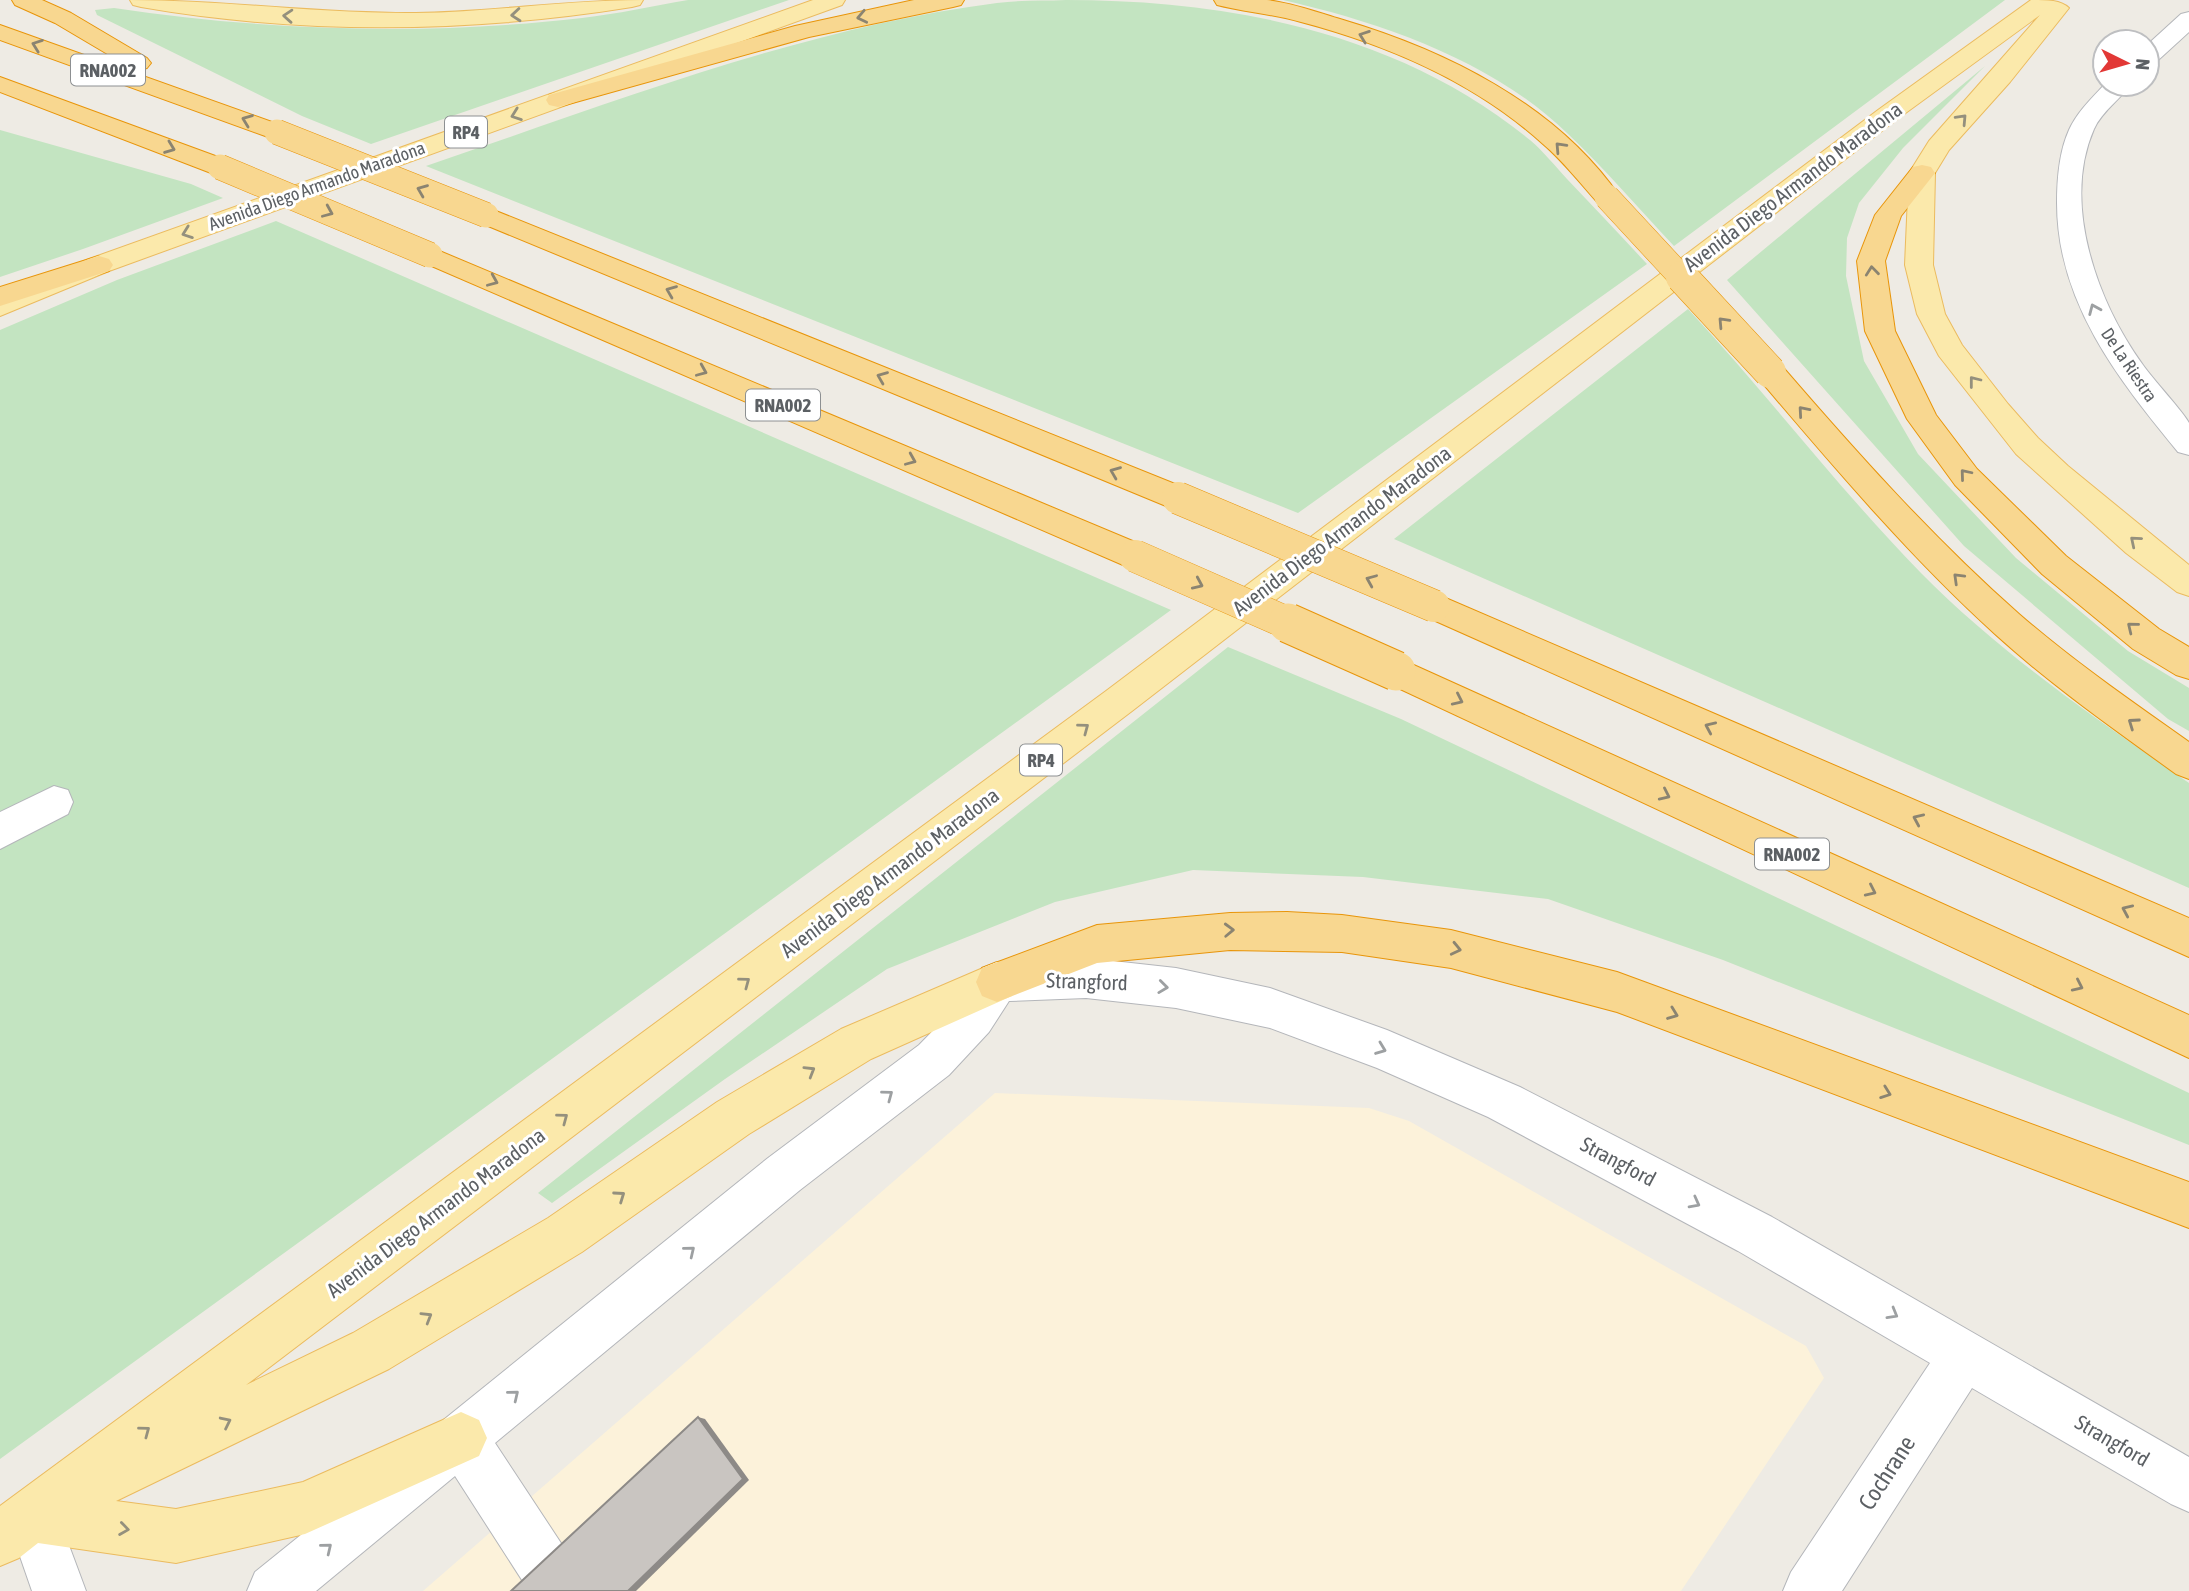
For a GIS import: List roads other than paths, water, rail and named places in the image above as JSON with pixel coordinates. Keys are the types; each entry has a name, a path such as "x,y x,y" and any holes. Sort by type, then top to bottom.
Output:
{"highway":[{"path":"23,0 63,18 216,109"},
{"path":"558,100 761,42 863,17 953,0"},
{"path":"1225,0 1344,28 1452,72 1505,103 1551,137 1770,372 1864,481 1940,560 2007,625 2090,692 2189,762"},
{"name":"RNA002","path":"0,32 277,132 1178,498 1434,606 2189,938"},
{"name":"RNA002","path":"0,84 220,167 1135,556 1396,671 2189,1037"},
{"path":"0,109 121,129"},
{"path":"1922,173 1888,215 1871,261 1880,331 1923,419 1966,477 2054,565 2146,639 2189,665"},
{"path":"0,296 99,265"},
{"path":"997,982 1097,944 1228,930 1335,931 1443,946 1537,967 1617,992 2189,1205"}],"main road":[{"path":"141,0 245,13 332,19 428,20 585,9 632,0"},
{"name":"Avenida Diego Armando Maradona","path":"0,307 99,265 834,0"},
{"name":"Avenida Diego Armando Maradona","path":"16,1528 1119,701 1887,115 2046,0"},
{"path":"2064,0 2001,77 1938,146 1922,173 1919,265 1931,314 1949,349 2027,446 2138,544 2189,583"},
{"path":"16,1528 371,1352 565,1234 733,1118 856,1044 997,982"},
{"path":"16,1528 176,1536 305,1508 461,1438"}],"street":[{"path":"2161,45 2189,19"},
{"name":"De La Riestra","path":"2107,98 2082,129 2071,175 2068,215 2078,271 2105,334 2146,393 2189,444"},
{"path":"0,832 54,802"},
{"name":"Strangford","path":"997,982 1086,978 1176,988 1270,1008 1387,1051 1504,1102 1743,1228 2189,1486"},
{"path":"274,1591 784,1174 934,1060 974,1018 997,982"},
{"name":"Cochrane","path":"1810,1591 1964,1355"},
{"path":"461,1438 561,1591"},
{"path":"16,1528 59,1591"}]}
